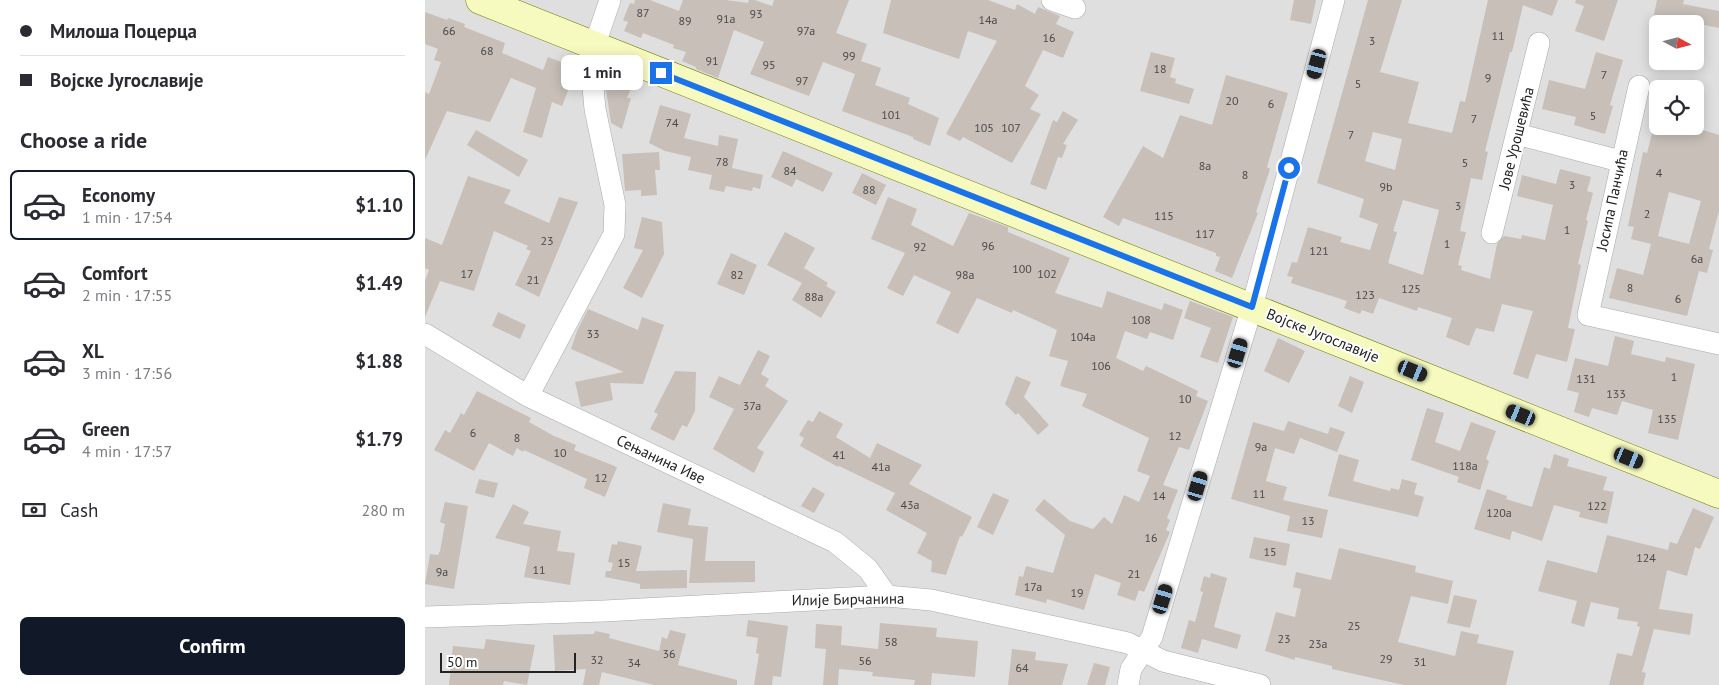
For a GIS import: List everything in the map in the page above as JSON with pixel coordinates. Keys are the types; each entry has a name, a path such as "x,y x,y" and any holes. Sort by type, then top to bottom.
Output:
{"main road":[{"name":"Војске Југославије","path":"480,0 1719,494"}],"street":[{"path":"528,396 614,234 615,205 595,109 592,78 594,47 610,0"},
{"path":"1052,0 1075,8"},
{"path":"1129,685 1131,669 1152,637 1252,307 1334,0"},
{"name":"Јове Урошевића","path":"1492,233 1539,43"},
{"name":"Јосипа Панчића","path":"1639,86 1588,315 1719,344"},
{"path":"1517,134 1621,161"},
{"name":"Сењанина Иве","path":"425,334 528,396 835,542 868,569 887,596"},
{"name":"Илије Бирчанина","path":"425,617 604,611 887,596 931,600 1128,643 1163,661 1260,685"}],"shaded area":[{"path":"425,0 1719,0 1719,685 425,685"}],"building":[{"path":"635,0 650,0 679,11 683,0 726,0 748,3 749,0 755,0 772,6 774,0 849,0 836,33 867,44 861,61 881,68 875,85 910,98 908,104 939,118 930,146 913,139 913,137 842,111 855,74 823,62 809,96 750,74 764,42 734,30 718,78 696,69 696,67 682,61 686,52 673,48 674,45 643,33 641,38 624,31 628,22 623,20 630,3 634,4"},
{"path":"891,0 988,0 1015,10 1017,4 1035,14 1038,7 1060,16 1056,24 1074,32 1063,58 1043,50 1025,86 1039,95 1030,109 1041,114 1012,163 963,137 960,141 946,134 997,41 968,31 959,59 883,33"},
{"path":"1294,0 1316,0 1311,24 1290,20"},
{"path":"1368,0 1402,0 1380,72 1419,82 1408,123 1452,133 1460,101 1465,102 1488,0 1558,0 1552,16 1523,5 1485,151 1488,152 1482,180 1471,178 1460,231 1466,232 1458,265 1462,266 1461,270 1490,279 1497,244 1504,236 1521,239 1522,235 1545,240 1553,205 1517,196 1522,175 1556,184 1560,169 1591,177 1587,191 1593,193 1586,220 1588,221 1578,264 1581,265 1568,328 1575,329 1567,362 1536,354 1528,379 1513,374 1533,311 1502,304 1494,332 1476,328 1469,346 1446,337 1452,318 1418,307 1417,311 1379,298 1373,314 1362,310 1360,314 1344,308 1347,301 1291,283 1293,277 1287,276 1292,262 1297,263 1308,227 1342,237 1340,242 1370,250 1378,224 1359,217 1364,199 1317,183","holes":["1373,132 1402,139 1395,170 1365,161","1403,200 1439,210 1423,275 1388,263 1397,232 1393,231"]},
{"path":"1576,0 1618,0 1604,41 1575,31 1584,6 1575,3"},
{"path":"1657,0 1684,0 1683,4 1719,11 1719,28 1704,25 1704,15 1654,15"},
{"path":"425,12 465,24 464,27 505,43 502,53 543,70 548,57 577,68 562,106 552,102 542,138 523,132 536,88 511,78 490,122 447,111 425,160 425,92 429,94 441,62 434,60 438,49 425,44"},
{"path":"1151,52 1175,58 1170,77 1176,79 1175,83 1194,89 1189,104 1140,91"},
{"path":"1596,52 1623,60 1610,105 1613,106 1605,134 1574,125 1576,117 1542,109 1549,80 1585,89"},
{"path":"1226,75 1288,93 1267,167 1270,169 1256,212 1258,213 1232,278 1215,271 1220,257 1216,256 1216,253 1123,218 1119,226 1103,217 1143,146 1163,158 1180,115 1212,125"},
{"path":"619,76 633,84 627,98 631,98 622,129 611,123 606,89 606,80"},
{"path":"660,105 691,114 684,138 718,146 719,135 738,139 732,168 763,175 760,189 753,187 752,191 726,186 724,192 709,189 712,175 688,170 691,157 665,151 649,143"},
{"path":"1063,111 1078,120 1063,144 1067,145 1062,158 1058,157 1046,190 1030,184 1053,120 1057,122"},
{"path":"476,130 528,160 519,177 467,145"},
{"path":"1704,130 1719,135 1719,211 1709,249 1713,250 1707,273 1699,271 1687,316 1609,298 1617,268 1643,275 1651,244 1631,239 1634,227 1628,226 1643,152 1647,153 1652,135 1704,135","holes":["1669,192 1701,201 1689,244 1658,236"]},
{"path":"783,151 833,173 823,192 796,179 792,187 771,177"},
{"path":"659,152 660,170 655,170 657,195 641,196 641,190 625,191 622,154"},
{"path":"862,173 886,185 876,205 852,193"},
{"path":"468,176 511,190 504,203 549,223 559,197 578,202 539,297 515,285 531,251 526,249 528,246 494,231 474,291 440,281 425,317 425,281 429,270 425,268 425,238 442,245"},
{"path":"888,197 917,209 911,225 953,246 969,213 1008,227 1008,232 1070,258 1055,293 1102,308 1107,291 1162,310 1164,303 1183,310 1173,340 1150,332 1147,339 1125,331 1116,358 1143,371 1146,366 1198,391 1196,396 1208,401 1189,450 1179,447 1163,485 1178,490 1167,518 1170,520 1166,530 1170,532 1144,592 1139,590 1135,601 1117,595 1121,583 1095,574 1084,610 1047,599 1046,603 1015,595 1019,576 1023,577 1026,566 1053,573 1065,535 1035,510 1044,499 1070,521 1093,529 1104,517 1112,524 1124,495 1139,502 1150,476 1137,471 1149,438 1082,406 1087,394 1060,386 1068,361 1049,356 1057,330 1013,310 1012,313 977,298 958,334 936,323 951,292 914,275 903,296 887,288 905,253 871,239"},
{"path":"642,217 662,222 664,254 642,298 623,288 643,250 634,248"},
{"path":"785,232 815,248 804,268 828,283 826,286 836,292 821,318 792,300 802,283 767,265"},
{"path":"731,253 757,265 744,295 717,284"},
{"path":"1190,301 1233,317 1218,363 1200,357 1211,328 1184,318"},
{"path":"588,309 638,330 642,317 664,325 643,384 610,383 613,400 581,407 575,382 624,372 571,349 577,331"},
{"path":"498,312 526,325 520,339 492,326"},
{"path":"1615,336 1634,341 1631,354 1665,362 1666,357 1695,364 1678,440 1648,433 1653,410 1622,401 1617,415 1592,408 1589,417 1574,412 1579,393 1567,390 1575,358 1608,366"},
{"path":"1278,338 1305,351 1289,383 1264,371"},
{"path":"758,350 770,356 761,374 769,379 765,386 788,401 757,448 764,452 754,473 713,449 734,409 709,397 719,376 740,385"},
{"path":"675,371 696,372 695,411 687,427 682,425 674,441 650,429 658,414 654,412"},
{"path":"1016,376 1031,382 1024,397 1049,425 1038,435 1018,413 1016,415 1005,404"},
{"path":"1350,376 1364,382 1352,413 1338,406"},
{"path":"477,391 531,418 529,422 554,436 576,445 574,450 617,467 605,497 584,488 587,479 517,448 513,456 489,443 474,471 434,450 445,430 450,433 461,413 464,415"},
{"path":"1427,408 1444,413 1435,442 1460,451 1471,422 1496,431 1486,459 1489,461 1480,490 1457,482 1459,477 1411,460"},
{"path":"819,411 843,424 836,437 870,458 877,443 922,465 909,484 972,517 962,537 960,536 946,575 931,572 932,561 917,553 927,533 886,510 895,493 838,467 800,446 804,438 799,435 808,420 813,422"},
{"path":"1288,421 1328,434 1330,427 1345,432 1337,452 1300,438 1294,454 1275,448 1266,481 1287,487 1283,500 1328,510 1322,538 1287,531 1290,516 1231,499 1253,422 1284,431"},
{"path":"1339,454 1359,460 1353,481 1390,491 1391,488 1399,490 1402,479 1417,483 1414,494 1424,497 1418,517 1328,496"},
{"path":"1554,454 1569,459 1567,466 1607,477 1603,490 1614,492 1607,524 1579,517 1580,512 1554,505 1542,541 1512,531 1510,540 1474,529 1487,489 1507,496 1506,499 1532,507 1544,467 1550,469"},
{"path":"479,479 498,483 494,498 475,493"},
{"path":"813,487 825,494 814,513 801,506"},
{"path":"993,493 1009,500 993,535 977,527"},
{"path":"445,502 468,506 454,589 425,584 430,554 438,555 440,551 445,524 440,522"},
{"path":"663,503 691,509 688,525 708,527 705,561 755,561 755,582 689,583 693,539 657,532"},
{"path":"513,504 529,512 523,524 561,531 557,551 575,553 570,585 524,577 530,547 495,538"},
{"path":"1693,508 1714,517 1700,549 1695,547 1687,576 1667,570 1659,609 1693,614 1690,635 1654,629 1642,672 1646,673 1643,685 1609,685 1617,653 1632,656 1640,627 1637,626 1638,622 1617,619 1619,608 1591,602 1584,627 1571,623 1577,601 1538,591 1547,560 1597,573 1607,535 1668,550 1670,542 1677,544"},
{"path":"1254,537 1290,544 1286,566 1249,558"},
{"path":"618,541 642,546 636,571 687,570 687,588 640,589 640,584 605,577 606,571 611,571 613,563 608,562 612,544 617,545"},
{"path":"1339,548 1416,566 1415,572 1453,581 1448,604 1411,596 1398,642 1455,656 1461,631 1479,635 1477,643 1514,651 1506,685 1404,685 1332,669 1332,666 1295,657 1295,660 1265,651 1276,612 1295,617 1301,589 1293,587 1296,572 1331,580"},
{"path":"1211,573 1227,578 1214,627 1241,635 1237,649 1202,639 1198,653 1181,648 1189,620 1195,622 1203,592 1200,591 1204,576 1210,578"},
{"path":"1454,595 1477,600 1470,628 1447,623"},
{"path":"748,620 788,626 781,677 773,676 772,685 754,685 759,654 756,653 758,638 746,636"},
{"path":"880,623 937,628 936,637 978,641 975,677 932,673 931,685 914,685 915,680 872,676 873,672 839,669 838,685 823,685 826,649 815,648 816,624 842,626 841,645 878,649"},
{"path":"670,630 686,634 678,665 737,680 737,685 654,685 602,672 599,685 583,685 586,669 555,671 553,635 594,634 595,631 610,634 609,638 659,651 662,637 667,639"},
{"path":"486,639 535,645 527,685 504,681 503,685 449,685 453,646 484,649"},
{"path":"1012,649 1036,652 1035,660 1068,664 1062,685 1008,685"},
{"path":"1094,663 1110,667 1105,685 1087,685"}],"route":[{"path":"661,73 1252,307 1289,168"}]}
